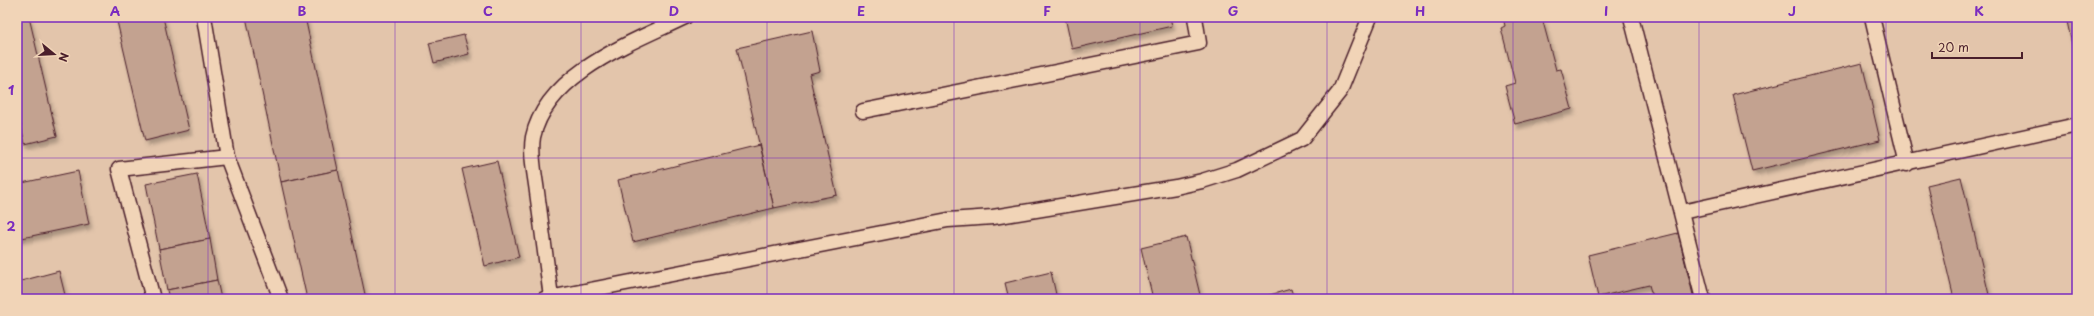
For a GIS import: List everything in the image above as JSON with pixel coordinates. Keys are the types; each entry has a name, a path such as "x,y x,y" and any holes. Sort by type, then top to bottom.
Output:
{"lane":[{"path":"204,17 227,157 281,299"},
{"path":"685,17 611,54 574,76 552,97 541,116 533,138 547,298 948,220 993,217 1176,187 1202,181 1237,170 1302,138 1340,91 1370,17"},
{"path":"863,111 1199,43 1195,17"},
{"path":"1631,17 1703,299"},
{"path":"1872,17 1907,164"},
{"path":"1682,212 1907,164 2077,125"},
{"path":"153,299 119,169 227,157"}],"shaded area":[{"path":"17,17 2077,17 2077,299 17,299"}],"building":[{"path":"17,17 29,17 57,136 25,144 17,108"},
{"path":"116,17 163,17 189,130 145,141"},
{"path":"246,17 305,17 338,170 281,182"},
{"path":"1065,17 1170,17 1172,26 1072,49"},
{"path":"1503,17 1529,17 1531,21 1542,18 1556,70 1561,69 1572,109 1515,124 1505,86 1515,83 1501,28 1505,26"},
{"path":"2066,17 2077,17 2077,57 2075,58"},
{"path":"812,31 820,71 809,74 837,195 774,208 737,48"},
{"path":"464,35 469,54 434,63 429,43"},
{"path":"1862,63 1880,140 1752,171 1733,95"},
{"path":"759,145 774,208 633,242 618,180"},
{"path":"497,161 519,257 485,266 462,169"},
{"path":"338,170 366,299 307,299 281,182"},
{"path":"78,171 89,224 17,239 17,184"},
{"path":"197,174 210,239 159,249 146,184"},
{"path":"1961,177 1990,299 1954,299 1927,185"},
{"path":"1678,233 1694,299 1653,299 1649,285 1598,297 1588,255"},
{"path":"1186,237 1201,299 1153,299 1141,248"},
{"path":"210,239 217,280 167,290 159,249"},
{"path":"59,271 66,299 17,299 17,282"},
{"path":"1051,272 1057,299 1009,299 1005,283"},
{"path":"217,280 221,299 169,299 167,290"},
{"path":"1291,289 1294,299 1267,299 1266,296"}]}
